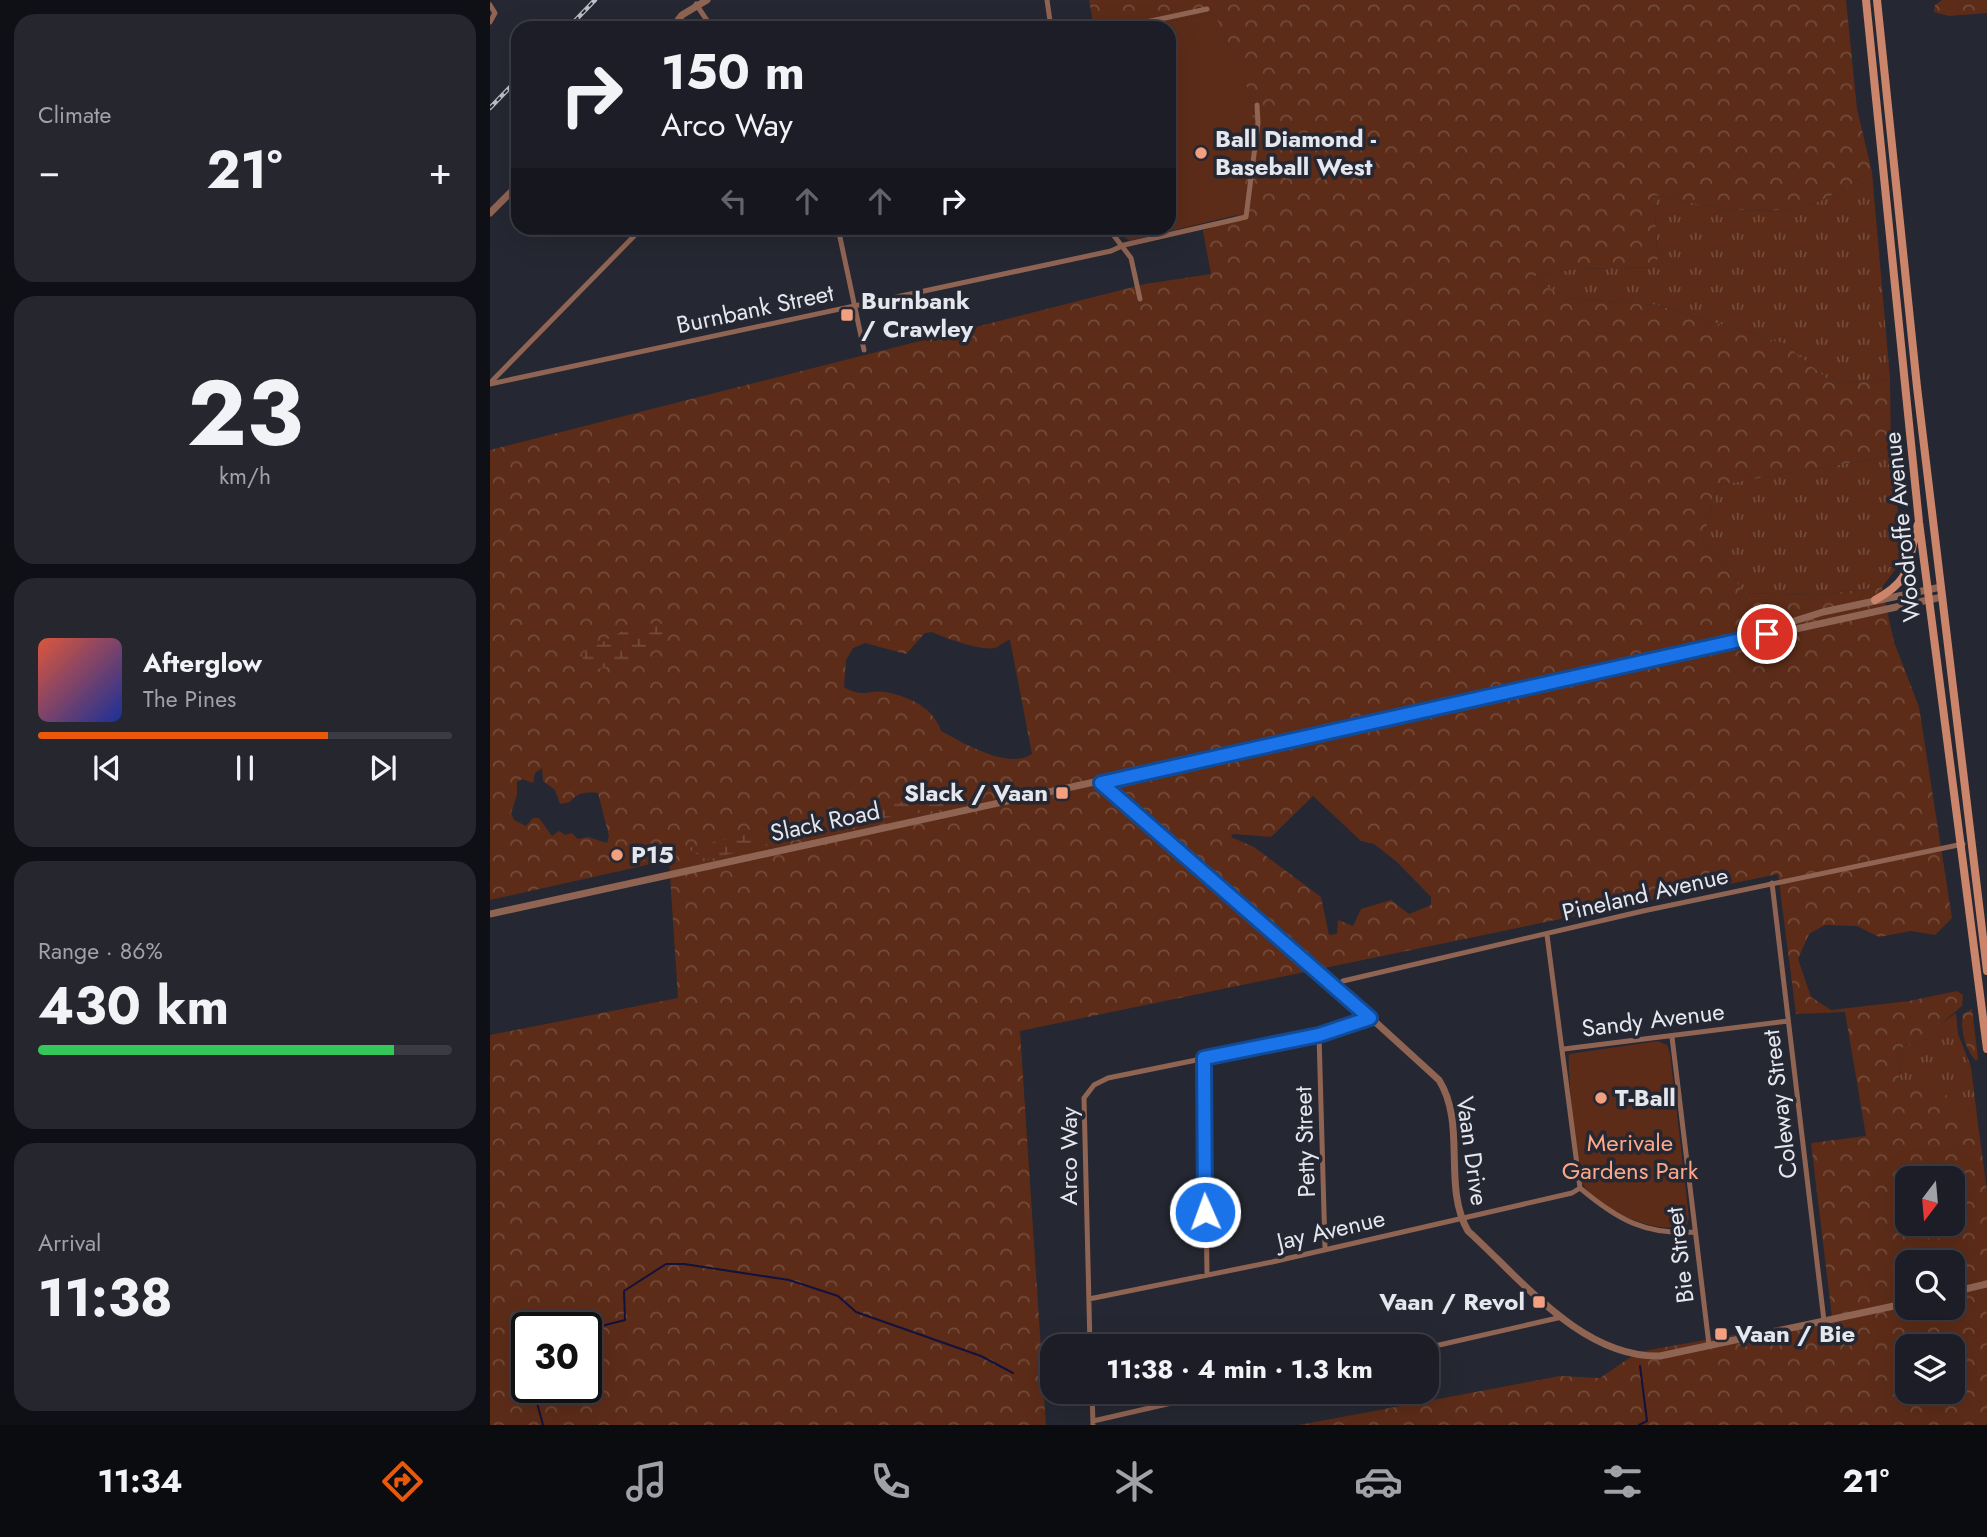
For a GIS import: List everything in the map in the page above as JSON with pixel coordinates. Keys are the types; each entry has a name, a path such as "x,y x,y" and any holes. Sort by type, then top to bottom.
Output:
{"main road":[{"name":"Woodroffe Avenue","path":"1866,0 1919,522 1963,844 1987,1049"},
{"name":"Woodroffe Avenue","path":"1877,0 1942,597 1987,971"},
{"path":"1875,600 1898,586 1907,573 1919,522"}],"street":[{"path":"677,21 696,5 707,0"},
{"path":"1048,0 1050,21"},
{"path":"490,5 495,13 490,22"},
{"path":"696,5 707,21"},
{"path":"1151,21 1207,9"},
{"name":"Burnbank Street","path":"1176,233 1246,217 1258,122 1257,105"},
{"path":"490,214 511,192"},
{"path":"490,384 634,235"},
{"path":"840,235 864,350"},
{"path":"1115,235 1131,258 1140,299"},
{"name":"Burnbank Street","path":"490,384 1111,251 1124,245 1168,235"},
{"name":"Slack Road","path":"1742,639 1808,616 1941,587"},
{"name":"Slack Road","path":"490,914 1101,783 1742,639 1942,597"},
{"name":"Vaan Drive","path":"1101,783 1338,987 1439,1080 1447,1093 1455,1135 1461,1218 1468,1231 1562,1317 1612,1348 1644,1356 1895,1306"},
{"name":"Pineland Avenue","path":"1338,987 1343,981 1772,883 1963,844"},
{"name":"Coleway Street","path":"1772,883 1824,1321"},
{"path":"1547,935 1564,1049 1580,1188 1598,1203 1642,1228 1674,1233 1695,1232"},
{"name":"Arco Way","path":"1090,1334 1084,1098 1094,1085 1108,1078 1319,1035 1370,1018"},
{"name":"Sandy Avenue","path":"1564,1049 1788,1021"},
{"name":"Petty Street","path":"1319,1035 1325,1248"},
{"name":"Bie Street","path":"1672,1037 1709,1345"},
{"path":"1204,1058 1207,1274"},
{"name":"Jay Avenue","path":"1089,1298 1461,1218 1572,1193 1580,1188"},
{"path":"1965,1289 1987,1284"},
{"path":"1439,1345 1562,1317"},
{"path":"1092,1404 1093,1423 1171,1404"}],"green space":[{"path":"1089,0 1846,0 1857,109 1872,172 1820,201 1780,210 1737,210 1654,195 1658,267 1576,269 1536,275 1533,279 1568,298 1657,305 1785,344 1832,383 1890,379 1891,456 1718,485 1703,539 1745,593 1817,595 1882,587 1894,642 1919,707 1952,918 1935,935 1911,931 1879,937 1857,926 1825,925 1809,934 1798,959 1811,997 1831,1010 1909,1001 1957,991 1963,995 1962,1006 1935,1029 1929,1038 1903,1046 1898,1084 1927,1087 1943,1092 1954,1106 1957,1117 1978,1124 1987,1191 1987,1425 1299,1425 1411,1404 1439,1404 1439,1399 1560,1376 1600,1378 1638,1352 1832,1317 1811,1143 1866,1136 1845,1012 1796,1014 1778,874 1020,1031 1040,1334 1040,1404 1045,1404 1046,1425 490,1425 490,1035 678,998 669,860 490,900 490,450 1145,284 1211,274 1203,231 1241,214 1214,13 1175,21 1093,21","holes":["932,632 981,648 995,648 1010,640 1032,754 1010,759 986,753 941,731 933,716 912,700 886,692 862,693 844,687 846,660 853,648 865,643 906,654 925,633","542,768 543,781 555,790 560,804 570,802 582,793 598,793 609,836 607,843 588,837 578,839 572,833 565,835 559,831 552,836 539,818 533,818 526,826 514,820 511,813 517,795 517,782 522,779 533,783 535,773","1313,796 1361,841 1374,844 1397,862 1431,897 1431,905 1409,914 1391,900 1361,909 1353,926 1338,920 1337,934 1329,935 1321,897 1254,847 1231,837 1233,834 1271,837"]},
{"path":"1942,0 1987,0 1987,13 1949,16 1934,12 1935,5"},
{"path":"1214,13 1254,103 1241,214 1176,230 1176,21"},
{"path":"1872,172 1890,379 1832,383 1785,344 1657,305 1568,298 1533,279 1536,275 1576,269 1658,267 1654,195 1737,210 1779,210 1820,201"},
{"path":"1123,235 1154,235 1129,241"},
{"path":"1891,456 1903,550 1899,565 1882,587 1817,595 1745,593 1703,539 1718,485"},
{"path":"638,623 663,624 661,646 641,656 585,673 582,653"},
{"path":"949,794 960,807 841,824 707,860 687,848 862,809"},
{"path":"1972,1009 1978,1058 1976,1061 1966,1045 1962,1026 1963,1014"},
{"path":"1956,1013 1958,1034 1971,1067 1978,1124 1965,1122 1898,1084 1903,1046 1929,1038 1934,1029"},
{"name":"Merivale Gardens Park","path":"1658,1041 1667,1045 1670,1053 1689,1218 1687,1225 1674,1228 1659,1227 1626,1217 1597,1200 1586,1189 1578,1169 1572,1115 1569,1054"}],"waterway":[{"path":"602,1326 625,1320 624,1291 666,1264 684,1264 789,1280 838,1296 856,1312 981,1356 1013,1373"},
{"path":"1639,1425 1647,1421 1640,1366"},
{"path":"537,1403 543,1425"}],"railway":[{"path":"575,21 595,0"},
{"path":"490,108 511,86"}],"place":[{"name":"Ball Diamond - Baseball West","path":"1201,153"},
{"name":"Burnbank / Crawley","path":"847,315"},
{"name":"Slack / Vaan","path":"1062,793"},
{"name":"P15","path":"617,855"},
{"name":"T-Ball","path":"1601,1098"},
{"name":"Vaan / Revol","path":"1539,1302"},
{"name":"Vaan / Bie","path":"1721,1334"}],"route":[{"path":"1205,1212 1204,1058 1319,1035 1370,1018 1338,987 1101,783 1767,634"}]}
